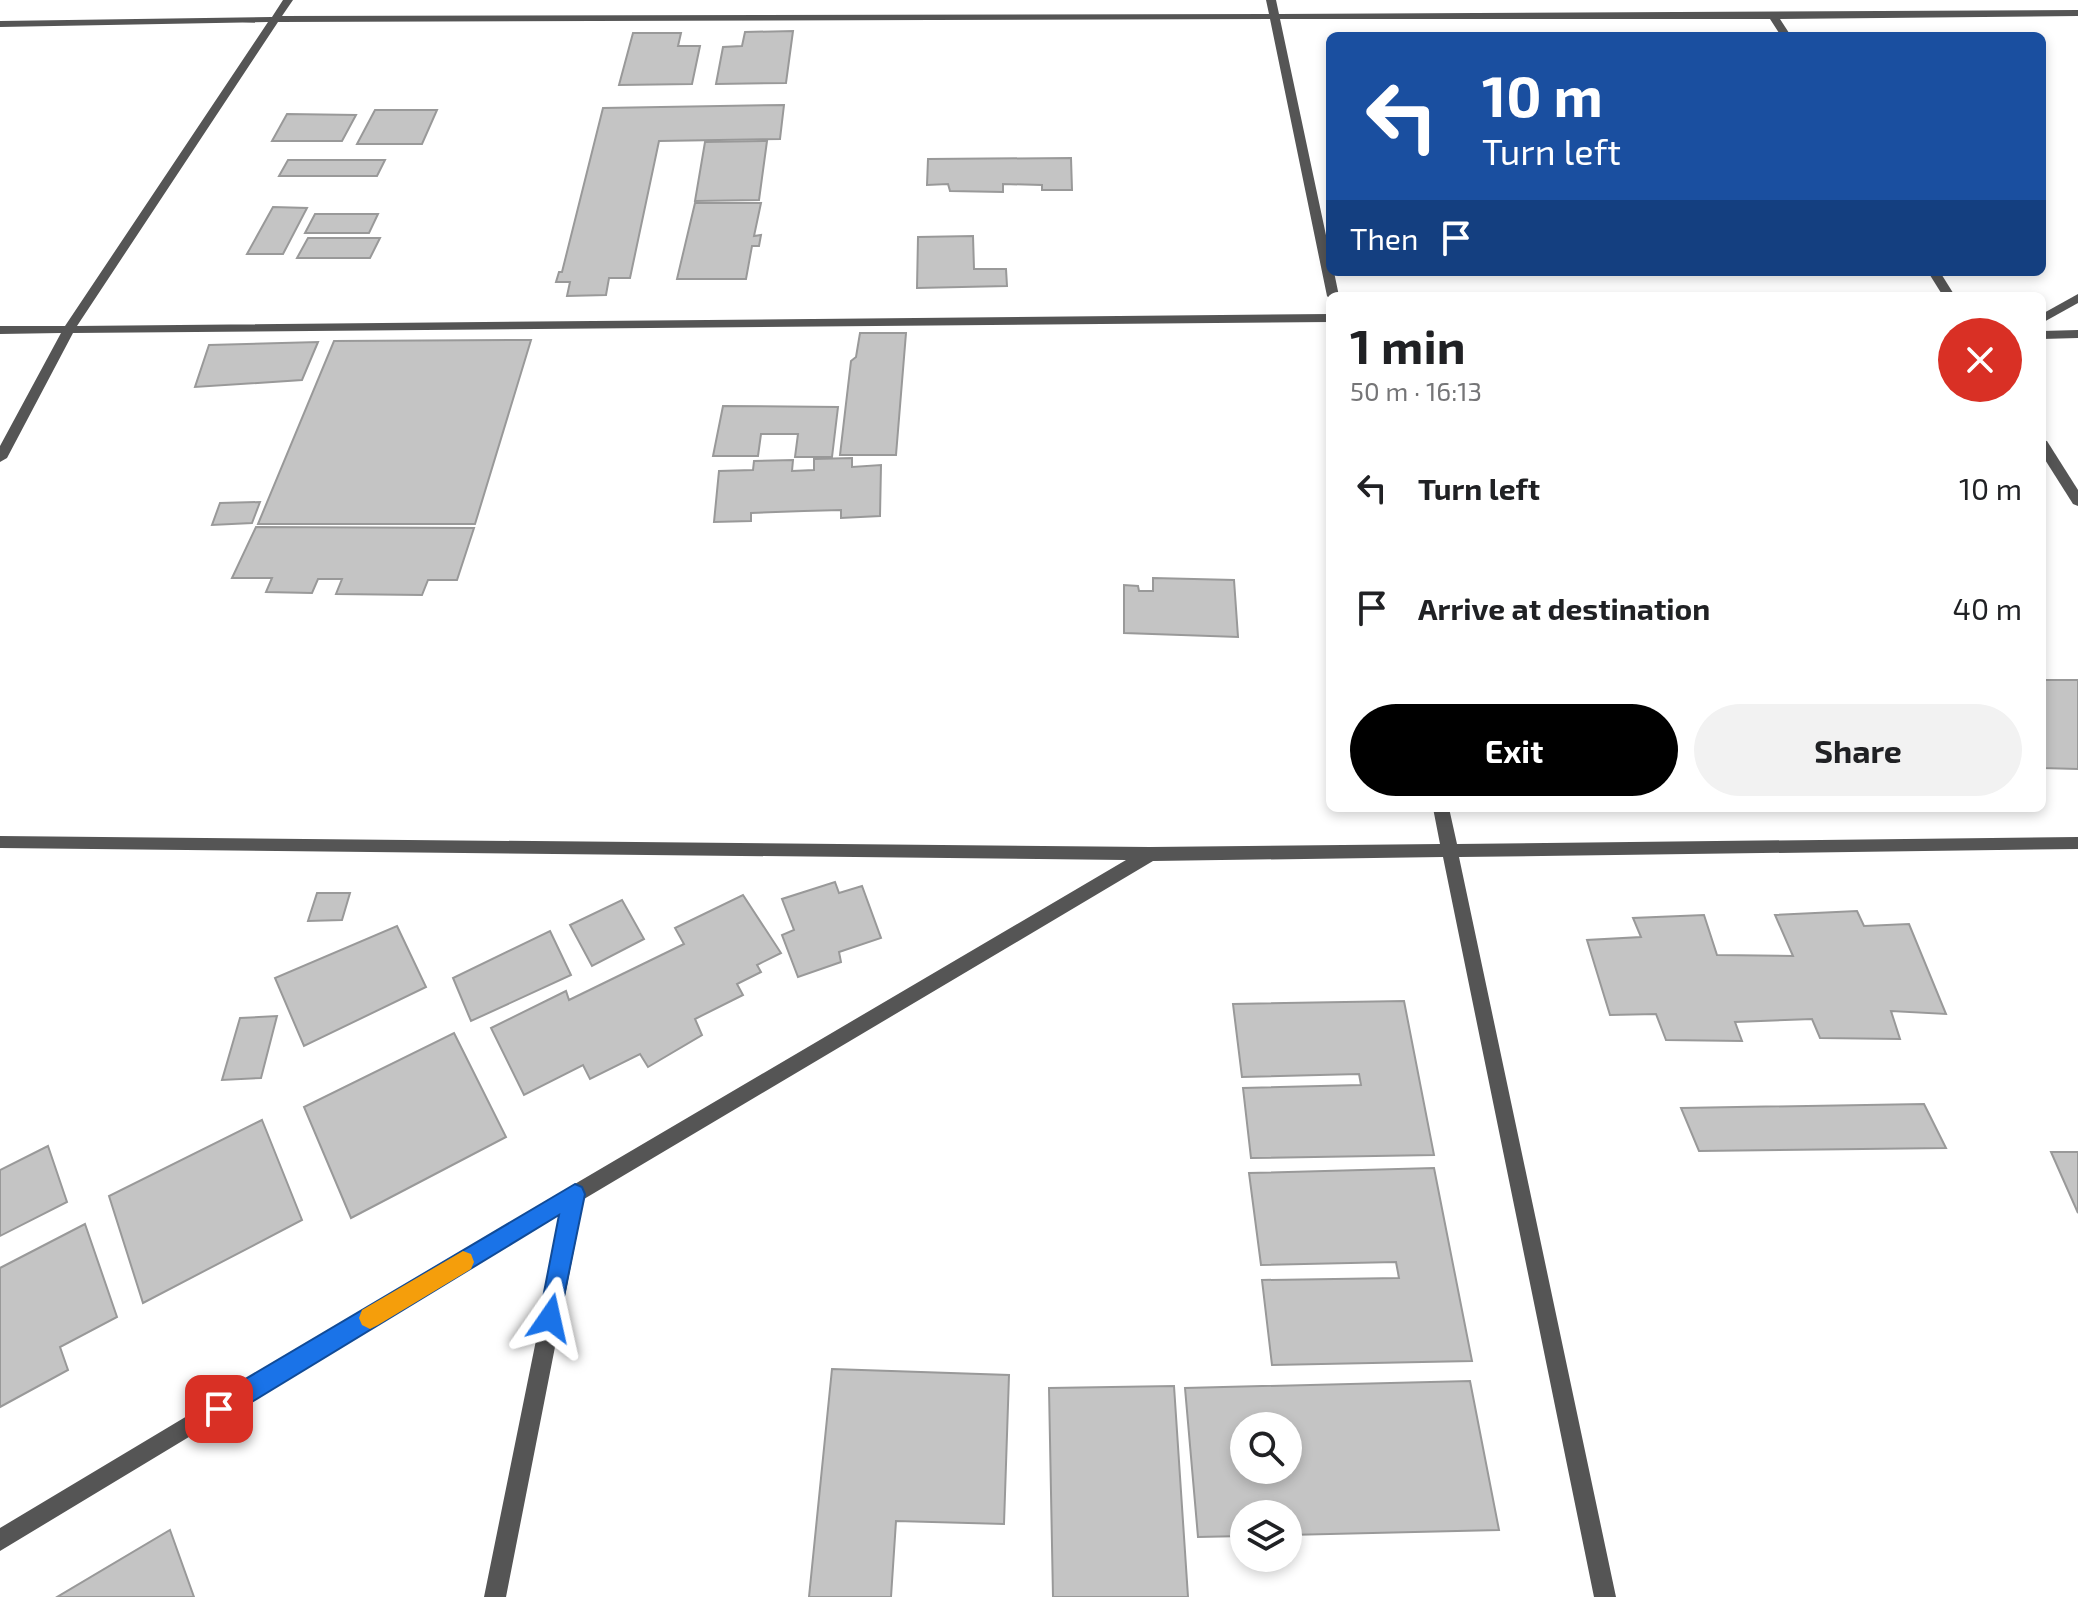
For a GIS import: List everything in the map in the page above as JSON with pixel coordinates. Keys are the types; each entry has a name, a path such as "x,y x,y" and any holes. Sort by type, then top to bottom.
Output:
{"street":[{"path":"0,458 69,329 288,0"},
{"path":"783,15 786,0"},
{"path":"1271,0 1326,262"},
{"path":"0,24 276,18 783,15 1774,17 2078,13"},
{"path":"1774,17 1783,32"},
{"path":"2046,317 2078,298"},
{"path":"0,330 1326,318"},
{"path":"2046,335 2078,334"},
{"path":"2046,450 2078,501"},
{"path":"1442,812 1605,1597"},
{"path":"0,842 1150,854 2078,843"},
{"path":"0,1540 575,1194 1150,854"},
{"path":"495,1597 575,1194"}],"building":[{"path":"793,31 786,83 716,84 723,47 742,46 745,32"},
{"path":"633,33 681,33 678,46 700,46 692,84 619,85"},
{"path":"784,105 780,139 659,141 630,278 609,278 606,295 567,296 570,282 556,282 559,272 562,272 603,108"},
{"path":"375,110 437,110 422,144 357,144"},
{"path":"287,114 356,115 342,141 272,141"},
{"path":"767,141 759,200 695,201 705,142"},
{"path":"1071,158 1072,190 1042,190 1042,185 1003,184 1003,192 950,191 948,184 927,185 928,159"},
{"path":"288,160 385,160 377,176 279,176"},
{"path":"695,203 761,203 754,236 761,235 759,246 752,246 746,279 677,279"},
{"path":"273,207 307,208 283,254 247,254"},
{"path":"315,214 378,214 369,233 305,233"},
{"path":"973,236 974,269 1006,269 1007,286 917,288 918,237"},
{"path":"308,238 380,238 370,258 297,258"},
{"path":"860,333 906,333 896,455 840,455 851,361 856,357"},
{"path":"531,340 475,524 258,524 334,341"},
{"path":"318,342 302,380 195,387 209,345"},
{"path":"723,406 838,407 832,457 795,457 798,434 761,434 758,456 713,456"},
{"path":"852,458 852,467 881,465 880,516 841,518 841,510 804,511 751,513 751,521 714,522 719,471 753,470 754,461 793,460 792,471 814,470 814,459"},
{"path":"260,502 252,523 212,525 220,503"},
{"path":"256,527 474,528 457,580 428,580 422,595 336,594 342,579 318,579 312,593 266,592 272,578 232,578"},
{"path":"1153,578 1234,580 1238,637 1124,633 1124,585 1138,586 1139,591 1153,591"},
{"path":"2046,680 2078,680 2078,769 2046,768"},
{"path":"835,882 839,893 862,886 881,938 839,952 841,962 798,977 782,935 794,930 782,899"},
{"path":"317,893 350,893 342,920 308,921"},
{"path":"743,895 781,953 757,965 761,972 737,984 743,995 695,1019 702,1035 648,1067 640,1054 590,1079 583,1065 524,1095 491,1028 566,991 569,1000 684,944 675,928"},
{"path":"622,900 644,939 592,966 570,925"},
{"path":"1857,911 1864,926 1909,924 1946,1014 1891,1011 1900,1039 1820,1038 1812,1019 1735,1022 1742,1041 1666,1040 1656,1014 1610,1015 1587,940 1641,937 1633,918 1704,915 1717,955 1793,956 1775,915"},
{"path":"397,926 426,987 304,1046 275,978"},
{"path":"550,931 571,975 471,1021 453,978"},
{"path":"1404,1001 1434,1155 1251,1158 1243,1088 1361,1085 1359,1074 1242,1077 1233,1004"},
{"path":"277,1016 261,1078 222,1080 240,1018"},
{"path":"454,1033 506,1137 351,1218 304,1107"},
{"path":"1924,1104 1946,1148 1699,1151 1681,1108"},
{"path":"262,1120 302,1220 143,1303 109,1196"},
{"path":"48,1146 67,1202 0,1236 0,1170"},
{"path":"2051,1152 2078,1152 2078,1213"},
{"path":"1434,1168 1472,1361 1272,1365 1262,1280 1399,1278 1396,1262 1261,1265 1249,1173"},
{"path":"85,1224 117,1317 60,1347 68,1370 0,1407 0,1268"},
{"path":"832,1369 1009,1375 1004,1524 896,1521 891,1597 809,1597"},
{"path":"1470,1381 1499,1530 1302,1535 1302,1500 1230,1500 1230,1536 1198,1537 1185,1388"},
{"path":"1174,1386 1188,1597 1053,1597 1049,1388"},
{"path":"170,1530 194,1597 57,1597"}],"slow traffic":[{"path":"370,1318 463,1262"}],"route":[{"path":"219,1409 575,1194 550,1318"}]}
